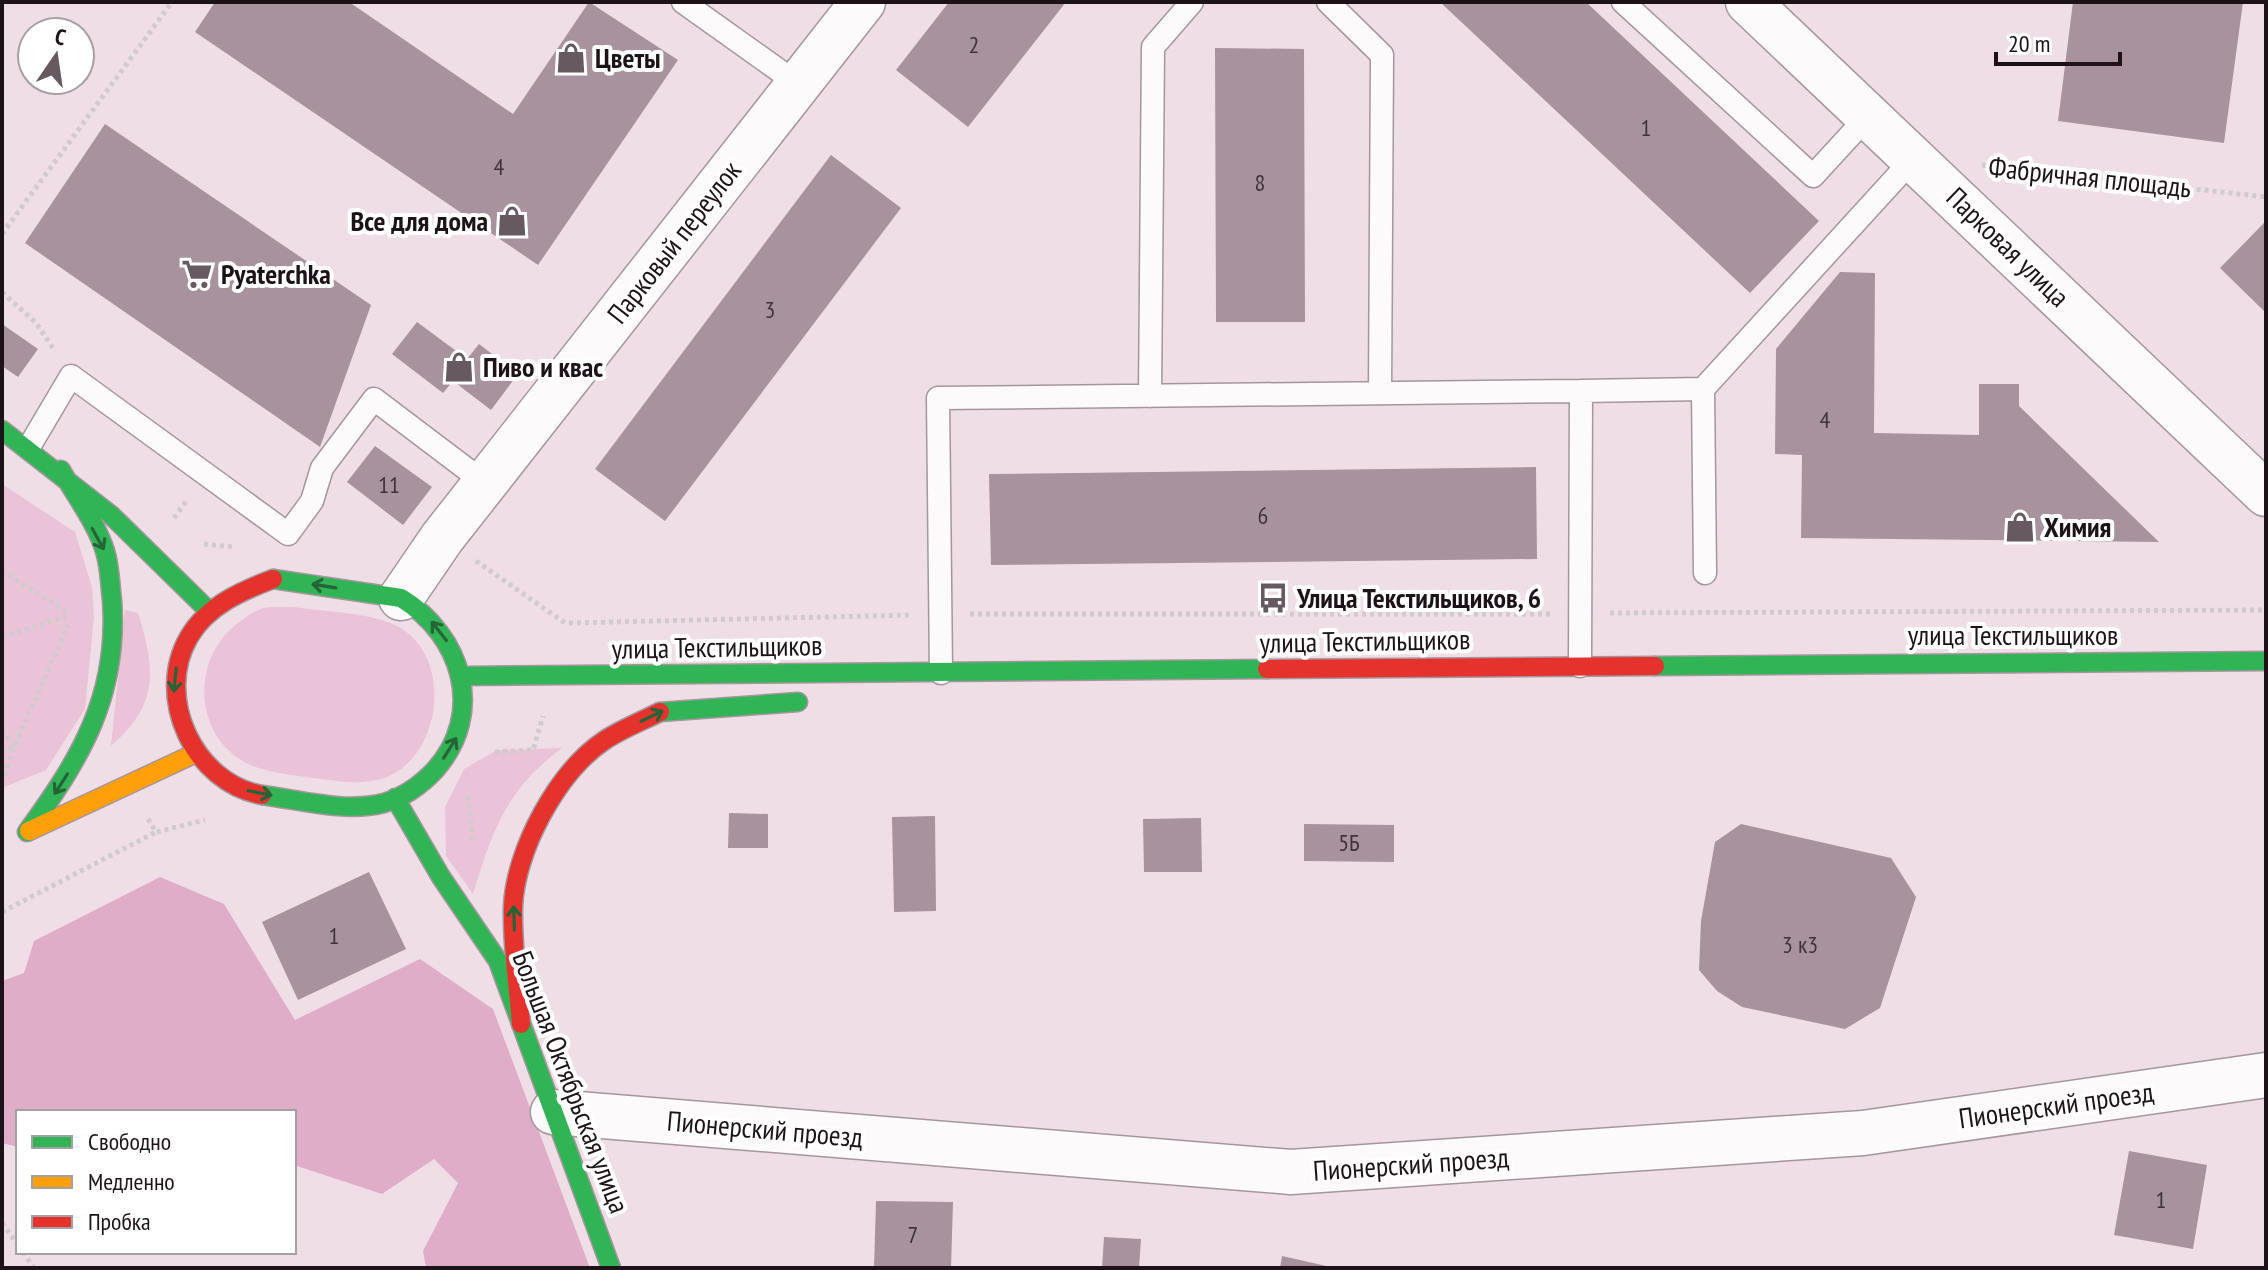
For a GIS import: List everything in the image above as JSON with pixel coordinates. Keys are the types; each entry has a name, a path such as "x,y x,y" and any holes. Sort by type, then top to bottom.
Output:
{"main road":[{"path":"2,430 61,470 151,550 210,612"},
{"path":"61,470 105,551 114,611 115,655 101,714 64,782 21,835 196,753"},
{"path":"273,579 401,598 418,607 437,626 464,676 464,710 459,734 433,772 395,798 366,805 256,793 233,786 196,753 174,697 177,667 185,644 210,612 247,586 273,579"},
{"name":"улица Текстильщиков","path":"464,676 2266,661"},
{"path":"837,693 870,673"},
{"path":"521,1024 513,907 520,860 537,824 575,766 605,740 663,711 811,701"},
{"name":"Большая Октябрьская улица","path":"395,798 441,877 498,961 611,1268"}],"street":[{"name":"Парковый переулок","path":"401,598 485,483 863,2"},
{"name":"Парковая улица","path":"1748,2 2266,494"},
{"name":"Пионерский проезд","path":"553,1112 1291,1172 1863,1133 2266,1075"}],"lane":[{"path":"683,2 798,84"},
{"path":"1150,396 1153,47 1192,2"},
{"path":"1328,2 1382,55 1380,393"},
{"path":"1623,2 1813,176 1869,115"},
{"path":"1705,573 1703,389 1914,158"},
{"path":"29,447 71,376 288,534 312,501 322,468 374,399 485,483"},
{"path":"941,673 938,398 1703,389"},
{"path":"1580,666 1583,613 1581,391"}],"path":[{"path":"2,234 172,2"},
{"name":"Фабричная площадь","path":"1914,158 2266,197"},
{"path":"2,292 36,323 71,376"},
{"path":"2,571 72,615"},
{"path":"569,623 942,614 2266,610"},
{"path":"2,637 72,615"},
{"path":"2,782 72,615"},
{"path":"2,730 15,745"},
{"path":"2,753 15,745"},
{"path":"127,786 156,832"},
{"path":"2,912 156,832 203,820 217,822"},
{"path":"2,1223 16,1242"}],"shaded area":[{"path":"2,484 75,532 92,587 94,617 85,709 46,770 2,788"},
{"path":"295,607 379,619 411,636 425,654 433,677 434,702 430,726 420,748 404,766 384,778 340,781 263,770 230,751 216,735 204,696 212,656 223,638 257,610"},
{"path":"125,610 138,613 148,652 149,686 138,716 111,746"},
{"path":"562,748 527,779 504,812 487,850 473,894 446,856 445,807 464,769 497,750"},
{"path":"160,877 224,904 295,1020 420,959 493,1009 590,1268 426,1268 423,1251 458,1183 434,1159 382,1194 296,1166 296,1110 16,1110 16,1146 2,1143 2,981 24,973 34,941"}],"building":[{"path":"215,2 349,2 513,114 589,2 678,60 538,265 195,32"},
{"path":"949,2 1066,2 968,127 896,70"},
{"path":"1440,2 1586,2 1819,221 1750,293"},
{"path":"2073,2 2243,2 2224,143 2058,121"},
{"path":"1215,48 1304,49 1305,322 1216,322"},
{"name":"Pyaterchka","path":"105,124 371,305 320,447 25,243"},
{"path":"831,155 901,208 665,521 595,469"},
{"path":"2264,223 2266,225 2266,313 2220,268"},
{"path":"1840,272 1875,273 1874,433 1979,435 1979,384 2019,384 2019,406 2159,542 1801,538 1802,455 1775,454 1776,349"},
{"name":"Пиво и квас","path":"417,322 467,359 479,344 518,374 491,410 453,381 443,393 392,354"},
{"path":"2,324 38,349 18,377 2,366"},
{"path":"375,446 432,487 403,525 347,482"},
{"path":"1536,467 1537,559 991,565 989,474"},
{"path":"729,813 768,814 768,848 728,848"},
{"path":"935,816 936,911 894,912 892,817"},
{"path":"1201,818 1202,872 1144,872 1143,819"},
{"path":"1304,824 1394,825 1394,862 1304,861"},
{"path":"1741,824 1891,858 1916,897 1880,1008 1845,1029 1742,1007 1717,991 1699,970 1701,921 1715,842"},
{"path":"369,872 406,949 298,1000 262,922"},
{"path":"2129,1151 2207,1165 2193,1249 2114,1235"},
{"path":"876,1201 953,1202 951,1268 874,1268"},
{"path":"1104,1237 1141,1239 1139,1268 1102,1268"},
{"path":"1282,1256 1331,1267 1331,1268 1280,1268"}],"traffic: fast":[{"path":"2,430 111,515 210,612"},
{"path":"27,832 64,778 92,724 102,696 113,634 105,551 91,520 61,470"},
{"path":"262,795 354,807 384,803 398,797 430,775 451,748 460,724 463,700 460,676 439,632 401,598 273,579"},
{"path":"1655,666 2266,661"},
{"path":"464,676 1267,669"},
{"path":"660,712 798,702"},
{"path":"395,798 441,877 498,961 611,1268"}],"traffic: slow":[{"path":"29,831 196,753"}],"traffic: jam":[{"path":"262,795 238,787 217,774 200,756 187,734 179,710 176,685 179,661 196,626 226,601 273,579"},
{"path":"1267,669 1655,666"},
{"path":"521,1024 513,907 521,862 530,838 555,792 587,754 605,740 660,712"}],"place":[{"name":"Цветы","path":"571,58"},
{"name":"Все для дома","path":"512,221"},
{"name":"Pyaterchka","path":"197,274"},
{"name":"Пиво и квас","path":"459,367"},
{"name":"Химия","path":"2020,527"},
{"name":"Улица Текстильщиков, 6","path":"1273,598"}]}
